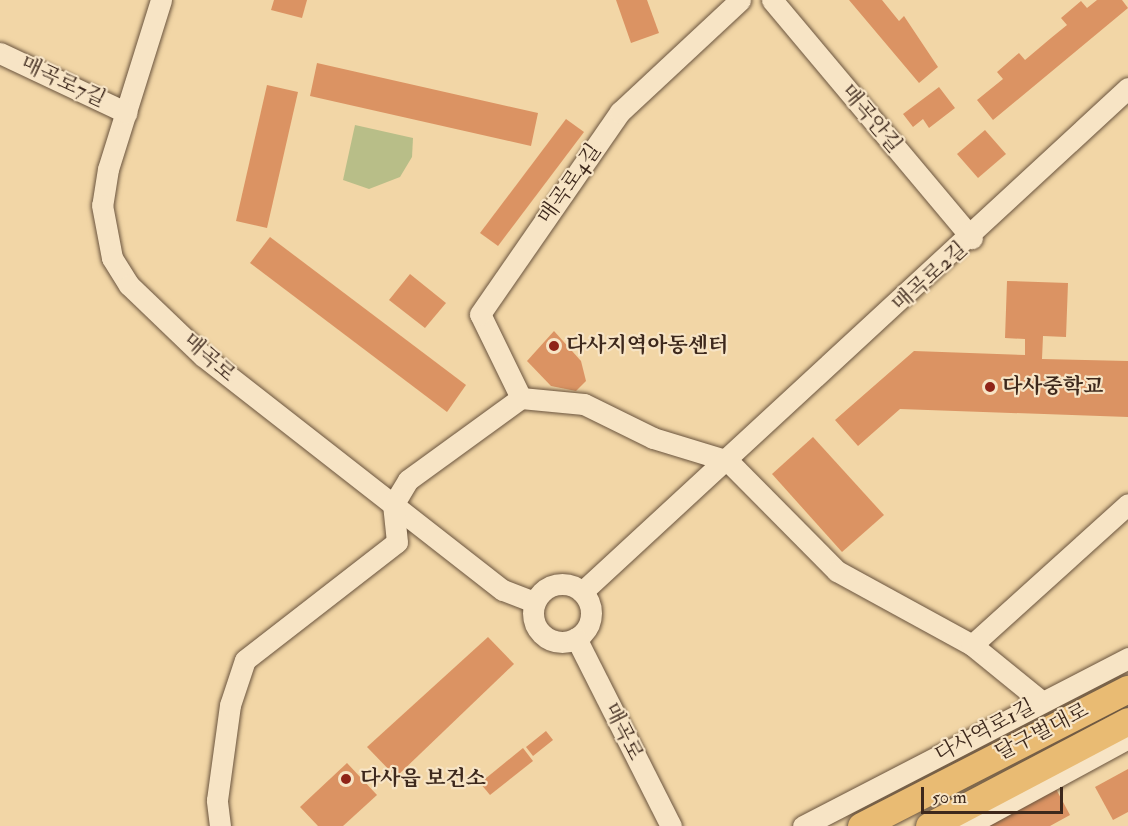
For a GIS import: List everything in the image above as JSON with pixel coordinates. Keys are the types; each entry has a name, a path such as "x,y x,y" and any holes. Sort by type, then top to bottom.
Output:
{"main road":[{"name":"달구벌대로","path":"861,826 897,815 1128,688"},
{"name":"달구벌대로","path":"928,826 1128,721"}],"street":[{"name":"매곡로","path":"161,0 102,205 112,258 129,285 203,356 503,590 535,602"},
{"name":"매곡로4길","path":"521,398 480,314 620,112 740,0"},
{"name":"매곡안길","path":"772,0 972,238"},
{"name":"매곡로7길","path":"0,53 127,113"},
{"name":"매곡로2길","path":"582,591 607,563 728,461 972,238 1128,88"},
{"path":"220,826 217,800 230,705 245,660 397,542 393,505 408,480 521,398 584,404 653,438 728,461 837,571 972,645 1041,701"},
{"path":"972,645 1128,504"},
{"path":"557,585 582,591 591,616 576,638 556,641 539,631 535,602 557,585"},
{"name":"매곡로","path":"576,638 670,826"},
{"name":"다사역로1길","path":"803,826 1128,658"},
{"path":"966,826 1128,738"}],"green space":[{"path":"355,125 413,138 412,157 400,177 369,189 343,180"}],"building":[{"path":"274,0 307,0 302,18 271,10"},
{"path":"616,0 647,0 659,33 631,43"},
{"path":"849,0 882,0 899,21 904,16 938,67 919,83"},
{"path":"1097,0 1122,0 1128,8 993,120 977,100 1003,79 997,72 1019,53 1025,60 1067,25 1061,18 1081,1 1087,8"},
{"path":"317,63 538,113 531,146 310,96"},
{"path":"267,85 298,92 267,228 236,221"},
{"path":"939,87 955,108 929,128 923,119 913,127 903,114"},
{"path":"566,119 584,132 498,246 480,233"},
{"path":"985,130 1006,154 978,178 957,154"},
{"path":"270,237 466,385 447,412 250,263"},
{"path":"410,274 446,303 425,328 389,300"},
{"path":"1007,281 1068,283 1066,337 1043,336 1042,359 1128,361 1128,417 900,409 858,446 835,420 914,351 1025,355 1025,339 1005,338"},
{"name":"다사지역아동센터","path":"554,331 581,361 586,381 576,391 551,386 527,361"},
{"path":"813,437 884,515 842,552 772,474"},
{"path":"488,637 514,664 396,777 367,747"},
{"path":"546,731 553,740 533,756 526,747"},
{"path":"523,748 533,761 490,795 480,783"},
{"name":"다사읍 보건소","path":"347,763 377,795 343,826 318,826 300,807"},
{"path":"1128,769 1128,812 1113,820 1095,787"},
{"path":"1056,789 1070,815 1050,826 987,826"}],"place":[{"name":"다사지역아동센터","path":"554,346"},
{"name":"다사중학교","path":"990,387"},
{"name":"다사읍 보건소","path":"346,779"}]}
